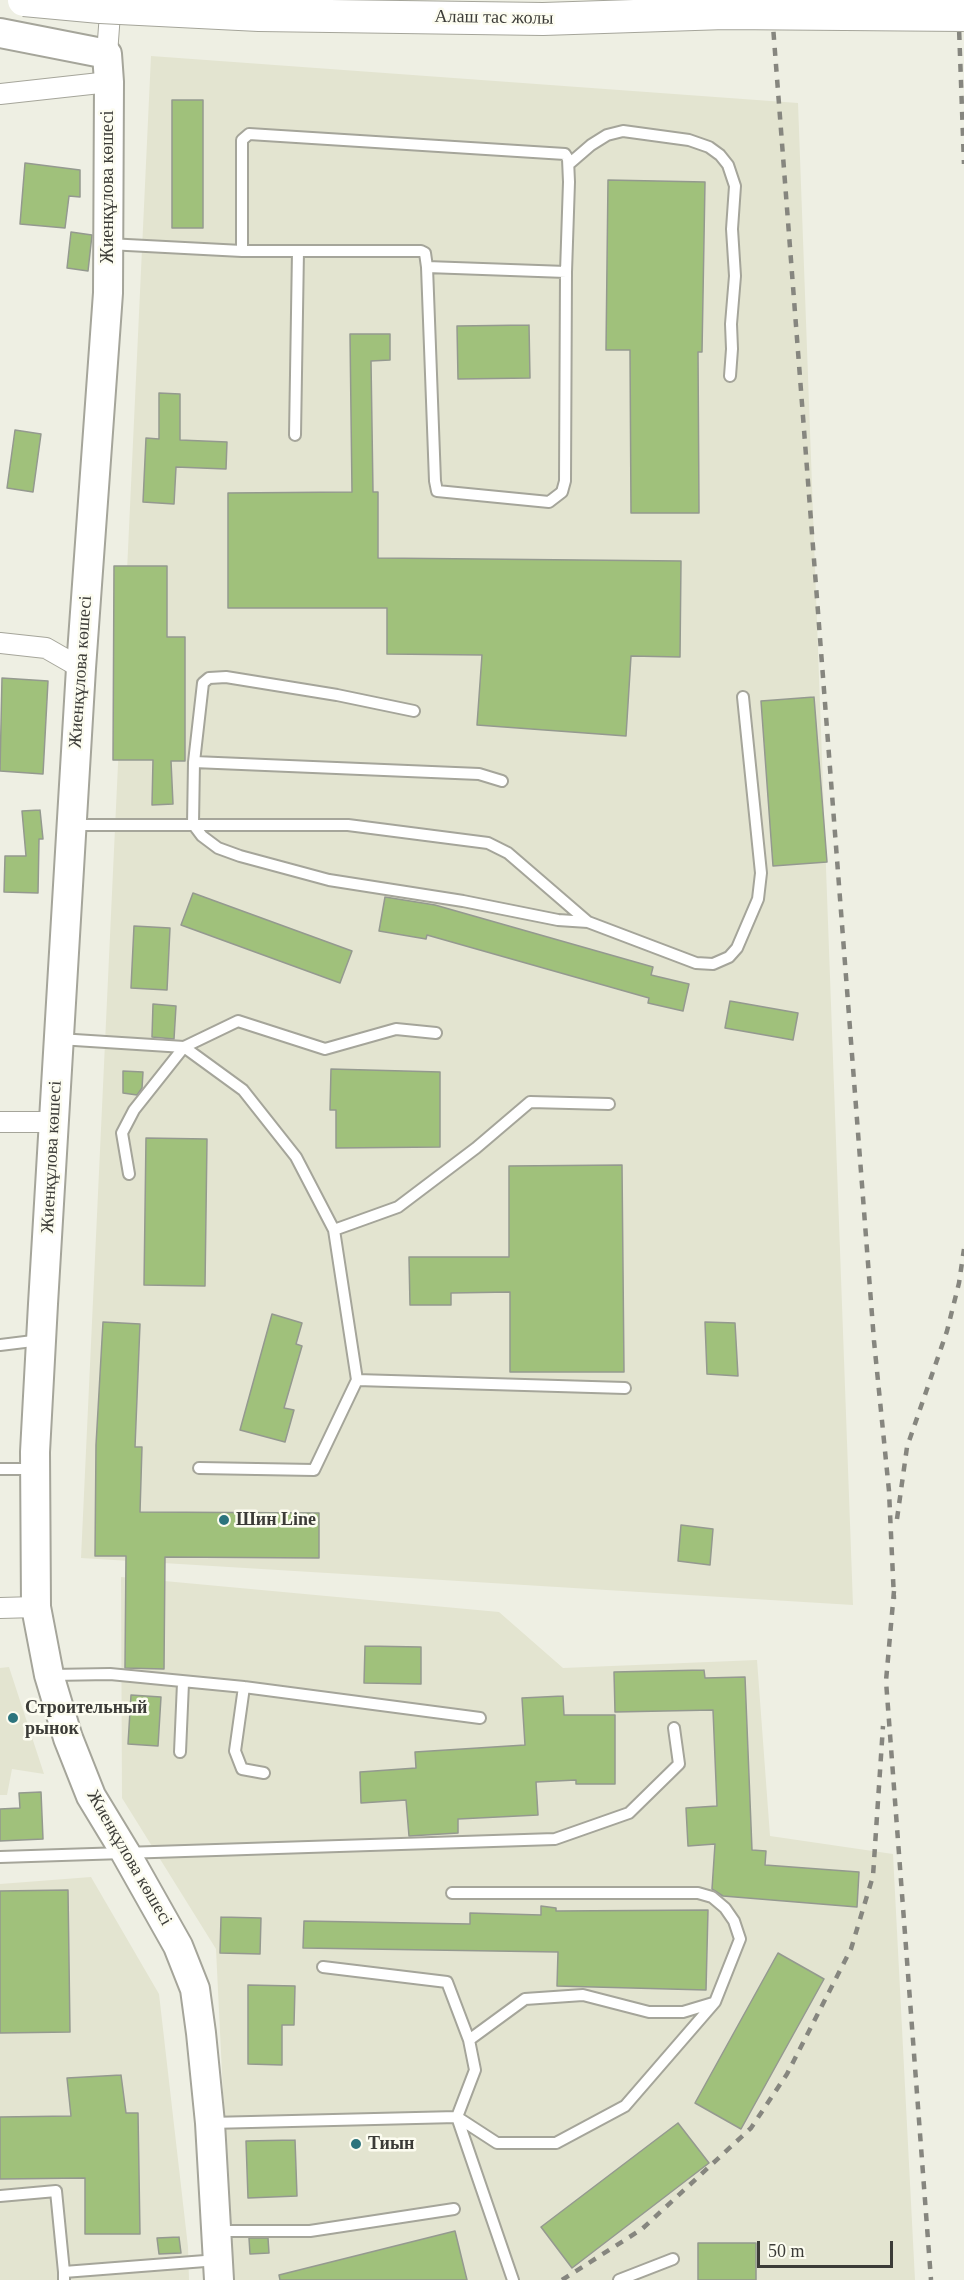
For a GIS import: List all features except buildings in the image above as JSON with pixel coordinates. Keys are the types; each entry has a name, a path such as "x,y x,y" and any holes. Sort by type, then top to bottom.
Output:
{"main road":[{"name":"Алаш тас жолы","path":"24,0 100,7 259,15 543,19 725,13 964,15"}],"street":[{"name":"Жиенқұлова көшесі","path":"111,0 108,68 108,293 81,668 41,1340 35,1469 36,1606 49,1675 68,1738 91,1796 178,1946 195,1989 210,2123 219,2270"},
{"path":"0,33 108,68"},
{"path":"0,94 108,68"},
{"path":"0,643 46,648 81,668"},
{"path":"0,1122 54,1122"},
{"path":"0,1608 36,1606"}],"lane":[{"path":"569,164 607,135 623,131 689,140 709,147 724,160 735,186 732,229 735,276 730,376"},
{"path":"108,244 242,251 421,251 425,253 437,490 549,502 562,492 565,481 569,164 567,157 562,154 249,134 242,140 242,251"},
{"path":"295,435 298,251"},
{"path":"427,267 566,272"},
{"path":"414,711 248,680 220,676 209,678 203,683 194,762 193,824 202,836 218,848 329,880 463,901 558,920 588,922 696,963 713,964 729,957 737,948 758,899 761,873 743,697"},
{"path":"194,762 479,774 502,781"},
{"path":"72,825 348,825 488,843 508,853 588,922"},
{"path":"129,1174 122,1133 134,1110 184,1047 238,1021 325,1049 396,1029 436,1033"},
{"path":"59,1039 184,1047 243,1090 296,1157 334,1230 357,1380 314,1470 199,1468"},
{"path":"334,1230 398,1207 476,1148 530,1101 609,1104"},
{"path":"0,1345 41,1340"},
{"path":"357,1380 625,1388"},
{"path":"0,1468 35,1469"},
{"path":"49,1675 110,1674 183,1683 244,1687 480,1718"},
{"path":"180,1752 183,1683"},
{"path":"244,1687 235,1751 242,1769 264,1773"},
{"path":"0,1857 555,1839 628,1813 679,1764 674,1728"},
{"path":"210,2123 457,2117 497,2143 556,2143 625,2106 715,2002 740,1940 734,1921 725,1908 712,1897 698,1893 452,1893"},
{"path":"323,1967 447,1982 469,2040 475,2070 457,2117 513,2280"},
{"path":"469,2040 525,1999 583,1995 649,2012 683,2012 715,2002"},
{"path":"0,2196 56,2191 64,2276 219,2270"},
{"path":"216,2230 310,2230 454,2209"},
{"path":"619,2280 673,2259"}],"shaded area":[{"path":"151,56 798,103 853,1605 81,1558"},
{"path":"121,1577 499,1612 563,1668 757,1660 770,1836 893,1854 915,2280 232,2280 216,1949 122,1798"},
{"name":"Строительный рынок","path":"9,1667 44,1774 12,1769 7,1795 0,1795 0,1668"},
{"path":"91,1877 159,1994 188,2247 189,2280 0,2280 0,1884"}],"railway":[{"path":"771,0 874,1341 889,1491 894,1599"},
{"path":"958,0 964,164"},
{"path":"897,1519 907,1447 947,1331 959,1283 964,1249"},
{"path":"894,1591 886,1681 931,2280"},
{"path":"562,2280 642,2229 751,2128 787,2074 851,1949 873,1876 883,1726"}],"place":[{"name":"Шин Line","path":"224,1520"},
{"name":"Строительный рынок","path":"13,1718"},
{"name":"Тиын","path":"356,2144"}]}
